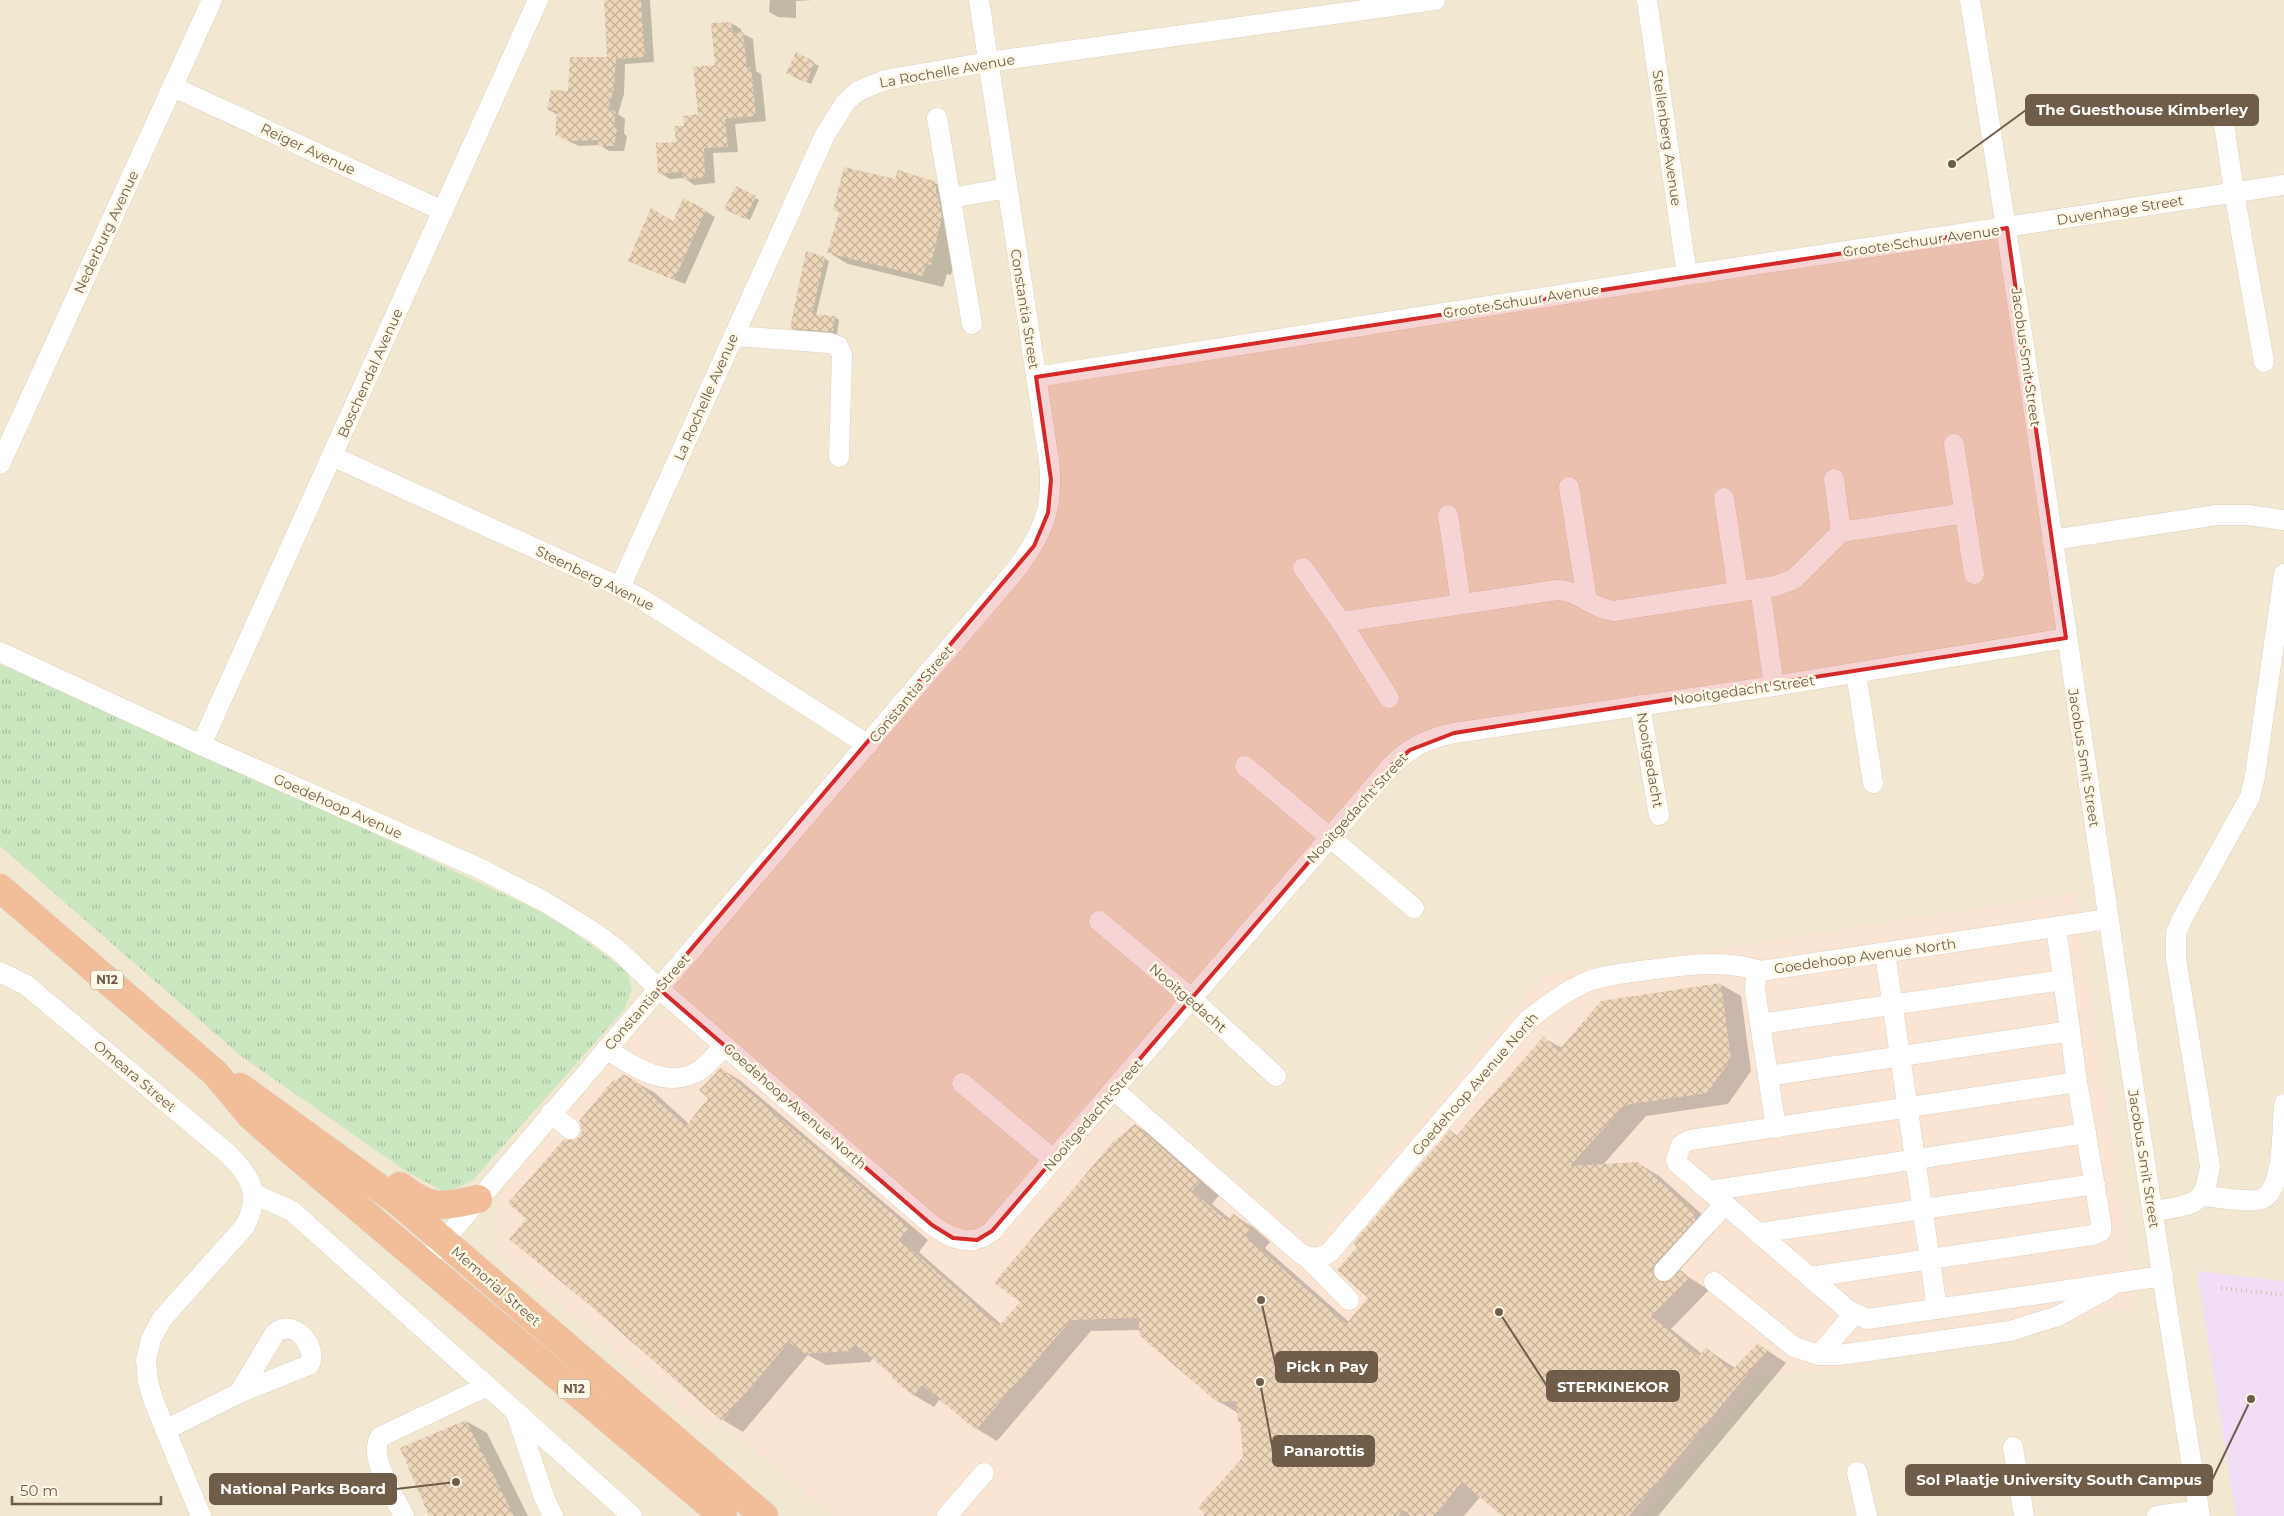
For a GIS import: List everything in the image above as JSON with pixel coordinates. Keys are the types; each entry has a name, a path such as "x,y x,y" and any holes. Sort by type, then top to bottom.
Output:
{"highway":[{"name":"Memorial Street","path":"0,888 215,1073 251,1116 723,1516"},
{"name":"Memorial Street","path":"215,1073 243,1089 281,1115 371,1180 764,1514"},
{"path":"281,1115 311,1125 347,1147 421,1202 436,1205 478,1199"}],"street":[{"name":"Nederburg Avenue","path":"0,464 212,0"},
{"name":"Boschendal Avenue","path":"201,745 538,0"},
{"name":"Constantia Street","path":"425,1262 1015,571 1034,546 1042,530 1048,513 1051,480 979,0"},
{"name":"La Rochelle Avenue","path":"620,587 825,135 836,114 858,91 885,80 988,62 1435,0"},
{"name":"Stellenberg Avenue","path":"1647,0 1687,275"},
{"name":"Jacobus Smit Street","path":"1970,0 2007,228 2066,638 2199,1513"},
{"name":"Reiger Avenue","path":"173,87 443,210"},
{"path":"937,118 972,324"},
{"path":"2223,118 2264,362"},
{"name":"Duvenhage Street","path":"2007,228 2284,185"},
{"path":"951,198 1007,188"},
{"name":"Groote Schuur Avenue","path":"1036,378 1687,275 2007,228"},
{"path":"734,336 838,346 842,355 839,457"},
{"path":"1954,444 1974,574"},
{"name":"Steenberg Avenue","path":"332,456 620,587 666,614 868,745"},
{"path":"1834,479 1841,532"},
{"path":"1569,487 1587,600"},
{"path":"1724,498 1738,591"},
{"path":"1341,622 1557,590 1573,593 1600,609 1614,611 1781,585 1794,579 1841,532 1966,513"},
{"path":"1448,515 1461,604"},
{"path":"2052,540 2217,515 2248,515 2284,520"},
{"path":"1302,568 1341,622 1389,698"},
{"path":"2152,1212 2192,1203 2203,1196 2207,1186 2210,1166 2176,958 2176,933 2190,904 2250,797 2256,776 2278,662 2284,574"},
{"path":"1760,588 1774,686"},
{"name":"Nooitgedacht Street","path":"932,1225 945,1234 962,1241 984,1237 1054,1160 1392,765 1410,750 1430,739 1454,733 1774,686 2066,638"},
{"name":"Goedehoop Avenue","path":"0,652 201,745 481,869 545,902 588,928 618,950 658,988"},
{"path":"1856,673 1873,783"},
{"name":"Nooitgedacht","path":"1640,705 1659,815"},
{"path":"1245,766 1414,908"},
{"name":"Goedehoop Avenue North","path":"1306,1256 1316,1258 1325,1256 1330,1252 1519,1031 1552,1001 1583,984 1606,976 1700,964 1732,964 1761,971 2108,919"},
{"name":"Nooitgedacht","path":"1099,921 1192,999 1276,1076"},
{"path":"1810,1277 2098,1234 2101,1231 2056,927"},
{"path":"1885,953 1937,1310"},
{"path":"1761,971 1757,975 1755,985 1776,1128"},
{"name":"Omeara Street","path":"0,972 26,985 226,1152 247,1176 254,1194"},
{"path":"1760,1024 2064,980"},
{"name":"Goedehoop Avenue North","path":"658,988 932,1225"},
{"path":"1768,1076 2070,1031"},
{"path":"606,1049 640,1071 672,1078 698,1072 724,1045"},
{"path":"2078,1082 1690,1140 1680,1145 1676,1157 1678,1164 1810,1277 1854,1314 1867,1318 1874,1319 2163,1276"},
{"path":"962,1083 1054,1160"},
{"path":"1114,1090 1306,1256 1349,1300"},
{"path":"2203,1196 2246,1200 2264,1198 2276,1189 2282,1167 2284,1104"},
{"path":"551,1113 570,1129"},
{"path":"1709,1191 2086,1133"},
{"path":"1759,1233 2095,1184"},
{"path":"201,1516 152,1396 146,1371 146,1360 151,1340 162,1319 245,1226 252,1209 254,1194 292,1211 632,1516"},
{"path":"1664,1272 1724,1204"},
{"path":"1714,1282 1794,1348 1819,1355 1858,1354 2010,1331 2058,1316 2116,1283"},
{"path":"1819,1355 1854,1314"},
{"path":"404,1516 378,1462 376,1449 380,1437 487,1386"},
{"path":"165,1430 239,1393"},
{"path":"515,1411 544,1497 553,1516"},
{"path":"2013,1447 2024,1516"},
{"path":"1857,1472 1867,1516"},
{"path":"947,1516 984,1473"},
{"path":"2157,1516 2199,1513"}],"path":[{"path":"2221,1288 2284,1295"}],"highlighted area":[{"path":"2007,228 2066,638 1454,733 1410,750 1392,765 992,1231 977,1240 953,1238 932,1225 658,988 1034,546 1048,513 1051,480 1036,377"}],"shaded area":[{"path":"0,0 2284,0 2284,1516 0,1516"},
{"path":"2075,892 2114,1138 2138,1315 2126,1310 2108,1310 2017,1336 1973,1345 1848,1366 1760,1377 1642,1516 832,1516 720,1421 708,1432 586,1326 498,1256 497,1197 643,1026 655,1018 670,1017 681,1023 919,1226 944,1245 958,1251 969,1252 989,1247 997,1241 1098,1124 1121,1118 1133,1120 1147,1105 1312,1245 1544,975"},
{"path":"2197,1271 2284,1281 2284,1516 2236,1516"}],"green space":[{"path":"0,664 272,785 552,917 627,971 632,990 624,1010 473,1180 457,1188 443,1191 404,1170 241,1056 0,846"}],"building":[{"path":"604,0 641,0 645,57 616,59 614,88 608,109 616,112 614,126 617,130 614,146 598,146 598,140 568,141 555,135 557,111 547,110 551,90 568,91 570,57 607,57"},
{"path":"731,22 733,33 743,32 747,68 751,67 756,116 725,119 728,147 704,148 705,177 683,180 682,172 658,174 656,143 676,142 674,126 684,126 683,116 698,114 693,67 715,65 711,23"},
{"path":"796,52 815,62 806,83 786,73"},
{"path":"844,167 895,179 898,170 936,182 936,194 938,195 942,217 931,265 927,264 922,276 827,253 839,212 833,210"},
{"path":"736,186 756,196 745,219 724,209"},
{"path":"683,198 706,210 674,280 628,261 651,208 673,221"},
{"path":"806,251 825,257 812,314 835,316 833,332 790,328"},
{"path":"1721,983 1731,1059 1707,1093 1625,1105 1570,1166 1638,1162 1695,1213 1695,1220 1655,1263 1652,1269 1656,1279 1661,1282 1668,1282 1681,1270 1689,1278 1651,1316 1699,1356 1706,1347 1732,1370 1758,1343 1767,1351 1629,1516 1502,1516 1462,1482 1434,1516 1411,1516 1403,1510 1398,1516 1207,1516 1198,1507 1243,1457 1236,1401 1217,1402 1140,1336 1138,1318 1071,1320 976,1430 922,1385 913,1396 892,1378 893,1376 855,1344 849,1351 804,1354 789,1342 722,1421 593,1308 509,1239 526,1219 508,1203 564,1139 574,1140 579,1137 582,1131 579,1121 614,1079 616,1081 623,1074 634,1080 686,1126 708,1098 699,1090 721,1068 909,1228 899,1239 999,1326 1020,1302 994,1283 1112,1143 1135,1124 1200,1182 1192,1191 1227,1221 1233,1213 1251,1229 1245,1236 1346,1324 1368,1298 1337,1270 1357,1247 1353,1243 1450,1130 1456,1136 1544,1036 1558,1051 1601,1001"},
{"path":"466,1420 514,1516 429,1516 400,1448"}],"place":[{"name":"The Guesthouse Kimberley","path":"1952,164"},
{"name":"Pick n Pay","path":"1261,1300"},
{"name":"STERKINEKOR","path":"1499,1312"},
{"name":"Panarottis","path":"1260,1382"},
{"name":"Sol Plaatje University South Campus","path":"2251,1399"},
{"name":"National Parks Board","path":"456,1482"}]}
